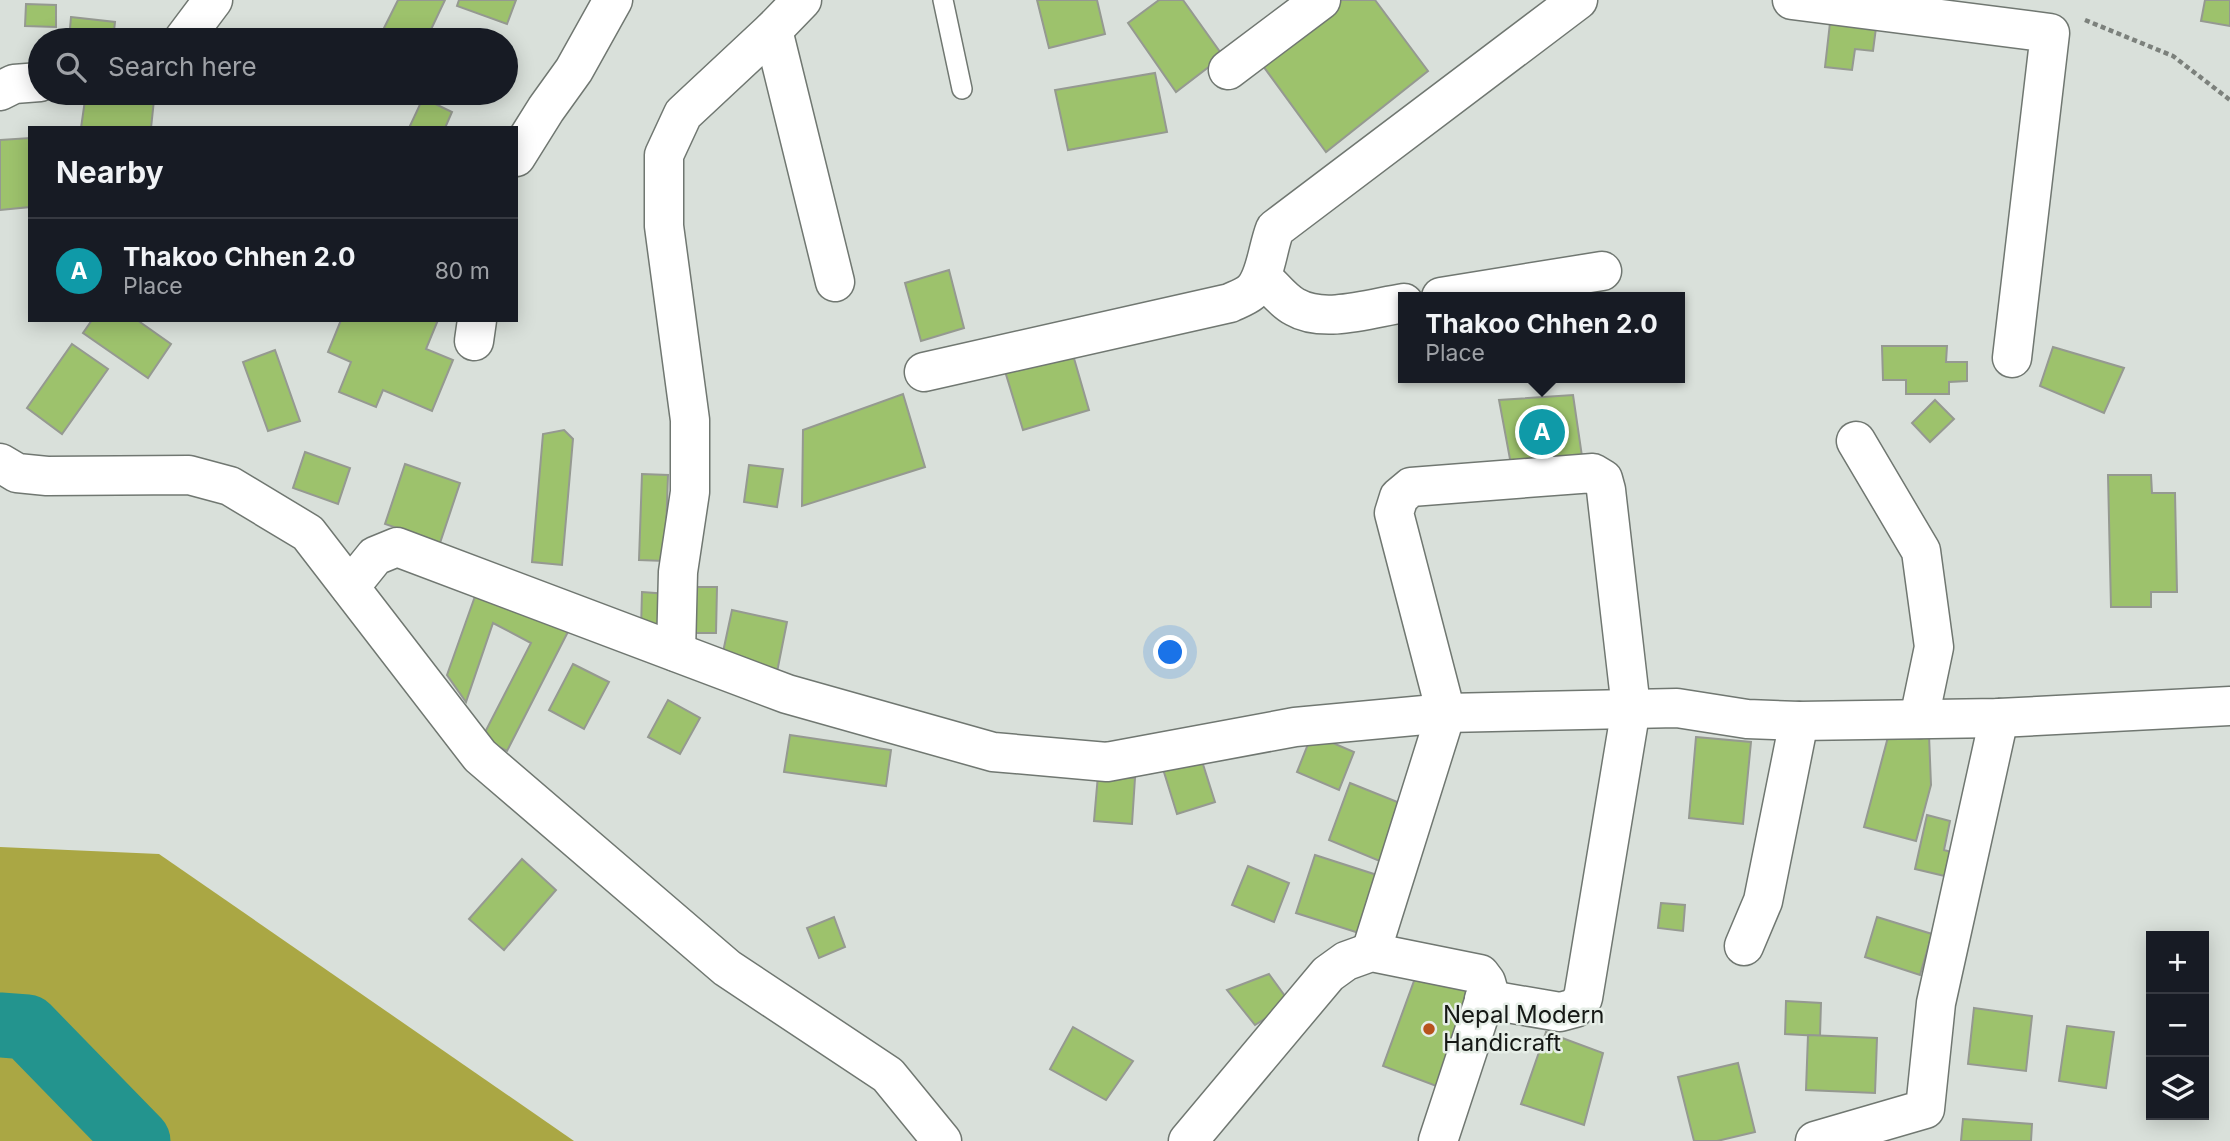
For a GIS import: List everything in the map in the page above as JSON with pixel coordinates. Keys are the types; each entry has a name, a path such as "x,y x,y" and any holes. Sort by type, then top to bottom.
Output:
{"street":[{"path":"192,28 213,0"},
{"path":"518,154 574,70 613,0"},
{"path":"676,652 678,572 690,492 690,420 664,226 664,155 682,114 802,0"},
{"path":"1227,70 1321,0"},
{"path":"924,372 1230,303 1250,293 1263,278 1268,247 1275,229 1578,0"},
{"path":"1792,0 2052,14 2011,358"},
{"path":"773,30 835,282"},
{"path":"0,91 14,84 28,83"},
{"path":"1472,292 1602,271"},
{"path":"1263,278 1293,306 1310,314 1324,316 1398,304"},
{"path":"1856,441 1921,551 1934,646 1919,719"},
{"path":"0,463 16,472 47,476 189,475 230,486 308,533 481,756 727,968 888,1075 942,1141"},
{"path":"1371,952 1446,713 1394,513 1399,497 1411,487 1593,474 1603,479 1606,490 1631,708 1583,998 1575,1009 1560,1012 1484,999"},
{"path":"350,587 375,556 397,547 787,694 993,752 1107,762 1295,727 1446,713 1677,708 1747,719 1799,721 1999,718 2230,706"},
{"path":"1815,1141 1924,1125 1936,1003 1999,718"},
{"path":"1744,946 1763,901 1799,721"},
{"path":"1188,1141 1328,974 1346,961 1371,952 1479,974 1486,982 1488,989 1438,1141"}],"lane":[{"path":"943,0 962,89"}],"path":[{"path":"2052,14 2173,56 2230,100"}],"shaded area":[{"path":"0,847 159,854 574,1141 0,1141"}],"building":[{"path":"398,0 445,0 432,28 384,28"},
{"path":"459,0 516,0 507,24 457,6"},
{"path":"1037,0 1097,0 1105,34 1049,48"},
{"path":"1159,0 1183,0 1223,56 1176,92 1128,23"},
{"path":"1327,0 1375,0 1428,71 1326,152 1255,55"},
{"path":"2205,0 2230,0 2230,26 2201,21"},
{"path":"26,4 56,5 56,27 25,26"},
{"path":"1831,14 1877,20 1873,51 1855,49 1852,70 1825,67"},
{"path":"71,17 115,22 114,28 70,28"},
{"path":"1155,73 1167,132 1068,150 1055,90"},
{"path":"84,105 153,105 151,126 81,126"},
{"path":"420,105 438,105 452,112 446,126 410,126"},
{"path":"28,138 28,207 0,210 0,140"},
{"path":"949,270 964,328 921,341 905,283"},
{"path":"91,322 140,322 171,344 148,378 83,333"},
{"path":"340,322 437,322 426,349 453,360 432,411 383,390 376,407 339,392 351,362 328,352"},
{"path":"72,344 108,369 62,434 27,408"},
{"path":"1882,346 1947,346 1946,362 1967,362 1967,381 1949,382 1949,394 1906,394 1906,380 1883,380"},
{"path":"2053,347 2124,368 2104,413 2040,386"},
{"path":"1071,348 1089,410 1023,430 1004,368"},
{"path":"275,350 300,421 268,431 243,362"},
{"path":"903,394 925,467 802,506 803,430"},
{"path":"1573,395 1583,463 1512,470 1499,400"},
{"path":"1935,400 1954,419 1930,442 1912,423"},
{"path":"564,430 573,439 562,565 532,562 543,434"},
{"path":"305,452 350,468 338,504 293,488"},
{"path":"405,464 460,483 440,543 385,524"},
{"path":"749,465 783,469 777,507 744,502"},
{"path":"642,474 668,475 665,561 639,560"},
{"path":"2108,475 2151,475 2152,493 2175,493 2177,592 2151,592 2151,607 2111,607"},
{"path":"479,585 573,622 507,751 482,738 531,643 493,623 466,702 447,675"},
{"path":"685,587 717,587 716,633 685,633"},
{"path":"642,592 668,594 668,640 641,629"},
{"path":"732,610 787,622 776,677 720,666"},
{"path":"573,664 609,682 584,729 549,710"},
{"path":"668,700 700,718 680,754 648,737"},
{"path":"1312,734 1354,752 1339,790 1297,772"},
{"path":"790,735 891,750 886,786 784,772"},
{"path":"1929,735 1931,785 1916,841 1864,827 1888,737"},
{"path":"1696,737 1751,742 1743,824 1689,818"},
{"path":"1201,758 1215,802 1177,814 1163,769"},
{"path":"1098,775 1135,778 1132,824 1094,821"},
{"path":"1350,783 1405,805 1382,862 1329,840"},
{"path":"1927,815 1950,821 1944,850 1958,854 1953,878 1915,869"},
{"path":"1315,855 1377,875 1359,933 1296,913"},
{"path":"522,859 556,890 504,950 469,919"},
{"path":"1248,866 1289,883 1274,922 1232,905"},
{"path":"1661,903 1685,905 1683,931 1658,928"},
{"path":"834,917 845,947 819,958 807,928"},
{"path":"1877,917 1932,934 1920,975 1865,957"},
{"name":"Nepal Modern Handicraft","path":"1418,970 1475,992 1439,1087 1383,1066"},
{"path":"1269,974 1290,1003 1255,1025 1227,990"},
{"path":"1786,1001 1821,1003 1820,1036 1785,1034"},
{"path":"1974,1008 2032,1016 2026,1071 1968,1064"},
{"path":"2067,1026 2114,1032 2106,1088 2059,1081"},
{"path":"1073,1027 1133,1061 1106,1100 1050,1069"},
{"path":"1546,1032 1603,1053 1584,1125 1521,1104"},
{"path":"1808,1035 1877,1038 1875,1093 1806,1090"},
{"path":"1738,1063 1755,1132 1717,1141 1694,1141 1678,1077"},
{"path":"1963,1119 2032,1124 2031,1141 1961,1141"}],"waterway":[{"path":"0,1025 27,1027 138,1141"}],"place":[{"name":"Thakoo Chhen 2.0","path":"1542,432"},
{"name":"Nepal Modern Handicraft","path":"1429,1029"}]}
